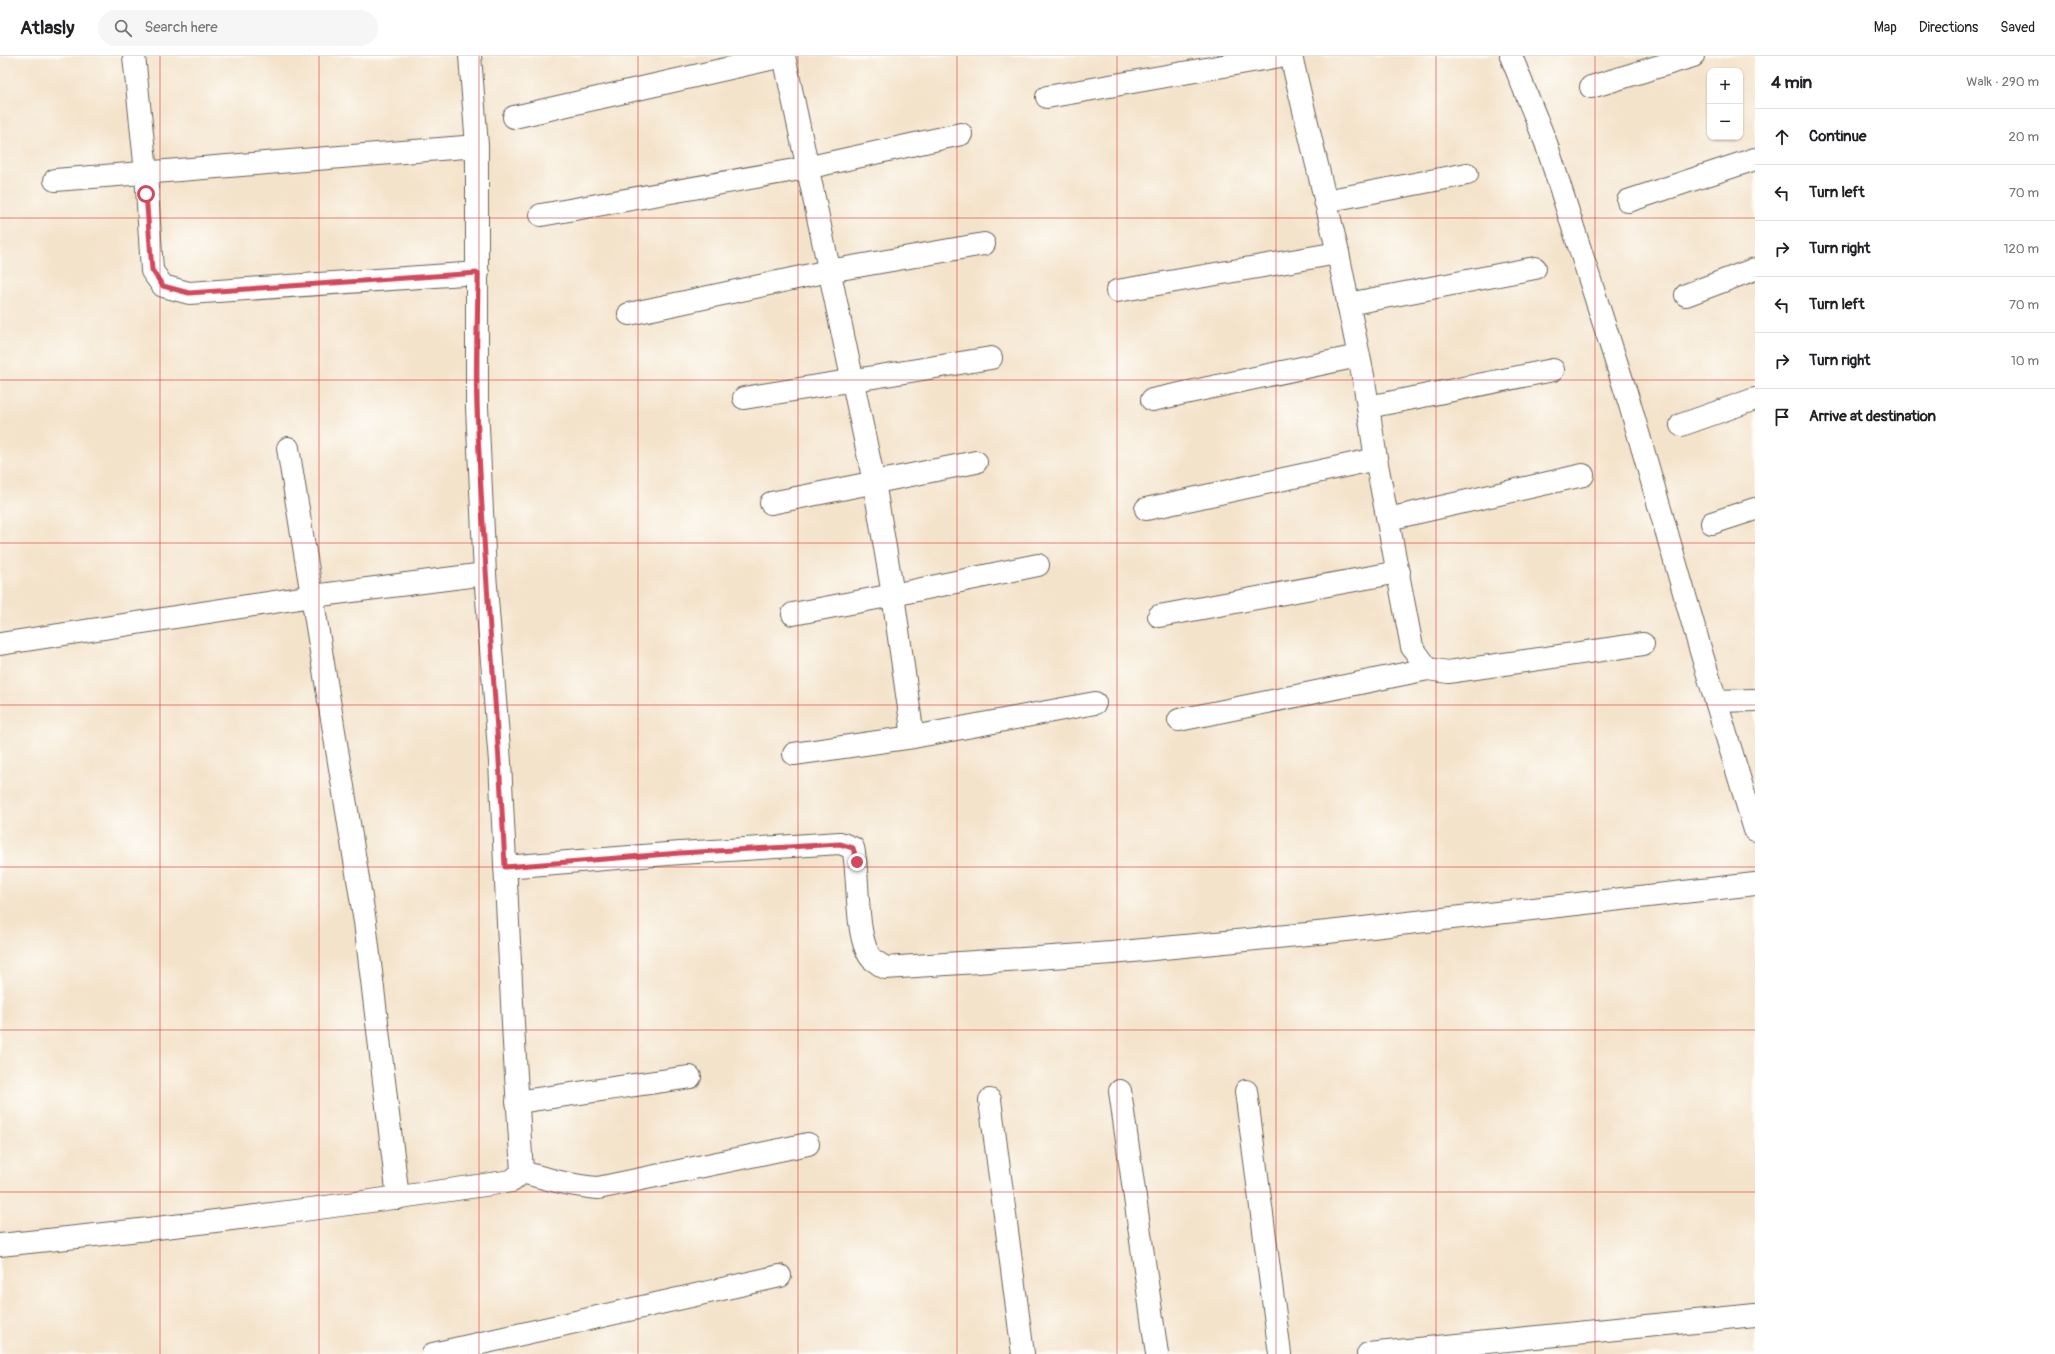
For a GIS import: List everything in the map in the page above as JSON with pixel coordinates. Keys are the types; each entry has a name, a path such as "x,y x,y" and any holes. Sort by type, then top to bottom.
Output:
{"street":[{"path":"134,56 146,172 152,270 163,286 189,293 478,273"},
{"path":"470,56 478,146 476,407 485,574 500,762 517,1102 522,1172"},
{"path":"514,117 783,56 874,482 893,595 913,736"},
{"path":"1047,97 1280,56"},
{"path":"1291,56 1338,253 1412,647 1428,669"},
{"path":"1511,56 1546,143 1630,405 1755,830"},
{"path":"1591,87 1693,56"},
{"path":"541,215 806,168 960,134"},
{"path":"55,180 478,146"},
{"path":"1628,201 1755,158"},
{"path":"1325,201 1467,174"},
{"path":"629,314 829,271 984,244"},
{"path":"1116,291 1338,253"},
{"path":"1348,304 1535,268"},
{"path":"1686,295 1755,269"},
{"path":"1152,400 1358,356"},
{"path":"744,398 991,358"},
{"path":"1368,407 1554,370"},
{"path":"1681,425 1755,399"},
{"path":"288,448 365,922 398,1198"},
{"path":"1146,509 1376,459"},
{"path":"771,503 976,462"},
{"path":"1388,519 1583,475"},
{"path":"1712,523 1755,509"},
{"path":"793,614 1038,565"},
{"path":"1159,616 1399,572"},
{"path":"0,644 313,596 485,574"},
{"path":"1180,720 1428,669 1448,672 1643,644"},
{"path":"1716,701 1755,700"},
{"path":"794,754 913,736 1095,703"},
{"path":"505,867 680,853 840,844 853,848 857,862 860,922 864,942 872,958 885,968 1112,953 1321,933 1755,884"},
{"path":"517,1102 690,1077"},
{"path":"1246,1091 1280,1354"},
{"path":"1120,1092 1157,1354"},
{"path":"990,1100 1023,1354"},
{"path":"522,1172 552,1181 598,1188 808,1144"},
{"path":"0,1245 131,1232 398,1198 512,1181 522,1172"},
{"path":"433,1354 780,1276"},
{"path":"1368,1354 1755,1315"}],"route":[{"path":"146,194 152,270 163,286 189,293 478,273 476,407 485,574 500,762 505,867 680,853 840,844 853,848 857,862"}]}
